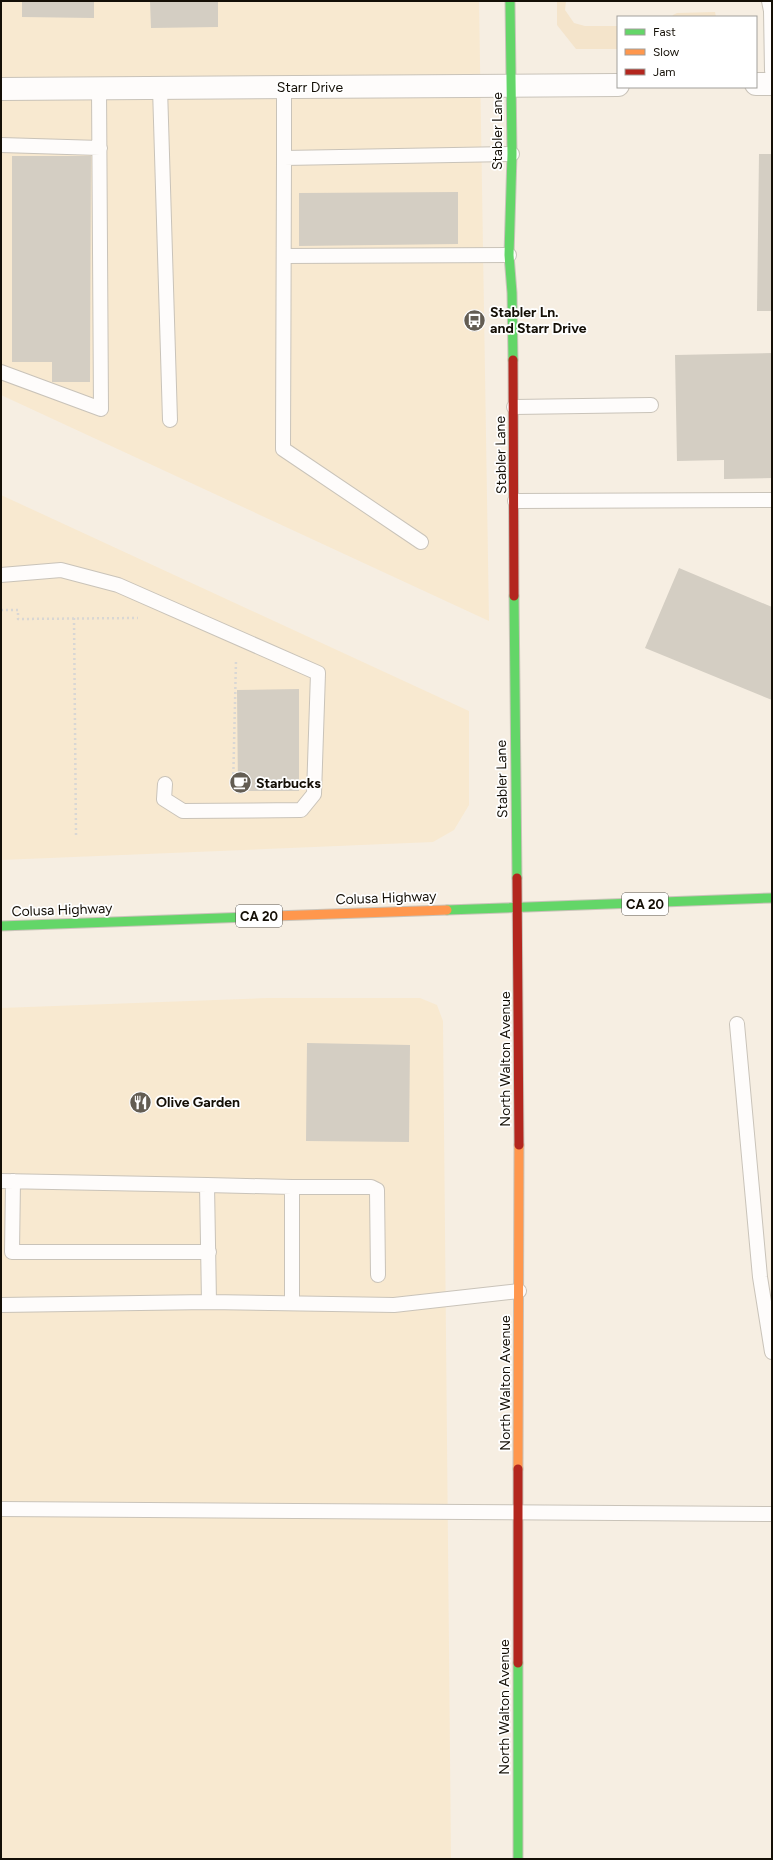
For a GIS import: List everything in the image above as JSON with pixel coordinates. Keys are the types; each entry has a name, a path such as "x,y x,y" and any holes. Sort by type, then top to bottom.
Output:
{"main road":[{"name":"Stabler Lane","path":"510,1 512,154 509,255 514,407 514,681 518,908"},
{"name":"Colusa Highway","path":"1,926 772,898"},
{"name":"North Walton Avenue","path":"518,908 518,1859"}],"street":[{"path":"757,84 772,84"},
{"name":"Starr Drive","path":"1,89 617,85"}],"lane":[{"path":"769,1 771,11 772,71"},
{"path":"284,87 283,449 421,542"},
{"path":"160,88 170,420"},
{"path":"1,372 101,409 99,89"},
{"path":"1,145 100,148"},
{"path":"284,158 512,154"},
{"path":"284,256 509,255"},
{"path":"514,407 651,405"},
{"path":"515,501 772,500"},
{"path":"1,575 61,570 118,585 318,673 314,794 302,810 183,811 164,799 165,784"},
{"path":"736,1024 760,1277 772,1352"},
{"path":"209,1252 12,1252 7,1181 292,1187 371,1187 377,1190 378,1275"},
{"path":"208,1185 209,1302"},
{"path":"292,1187 292,1303"},
{"path":"1,1305 209,1302 394,1305 519,1292"},
{"path":"1,1509 772,1514"}],"path":[{"path":"1,610 18,610 18,619 140,618"},
{"path":"74,618 76,835"},
{"path":"233,790 236,658"}],"shaded area":[{"path":"1,1 479,1 489,621 1,395"},
{"path":"557,1 566,1 565,10 574,23 585,26 617,26 617,49 576,49 557,25"},
{"path":"715,12 716,16 672,16 677,13"},
{"path":"1,495 469,711 469,805 454,830 433,842 1,860"},
{"path":"267,998 420,998 437,1005 443,1021 451,1859 1,1859 1,1008"}],"building":[{"path":"22,1 94,1 94,18 22,17"},
{"path":"150,1 218,1 218,27 151,28"},
{"path":"759,154 772,154 772,311 757,311"},
{"path":"12,156 91,156 90,382 52,382 52,362 12,362"},
{"path":"458,192 458,244 299,246 299,193"},
{"path":"772,353 772,478 724,479 724,460 677,461 675,355"},
{"path":"679,568 772,607 772,700 645,648"},
{"path":"299,689 299,791 238,791 237,690"},
{"path":"307,1043 410,1045 409,1142 306,1141"}],"traffic: fast":[{"path":"510,1 512,154 509,255 512,293 513,360"},
{"path":"514,596 517,878"},
{"path":"447,910 772,898"},
{"path":"1,926 274,916"},
{"path":"518,1663 518,1859"}],"traffic: slow":[{"path":"274,916 447,910"},
{"path":"518,1469 519,1145"}],"traffic: jam":[{"path":"513,360 514,596"},
{"path":"517,878 519,1145"},
{"path":"518,1469 518,1663"}],"place":[{"name":"Stabler Ln. and Starr Drive","path":"475,320"},
{"name":"Starbucks","path":"241,783"},
{"name":"Olive Garden","path":"140,1102"}]}
